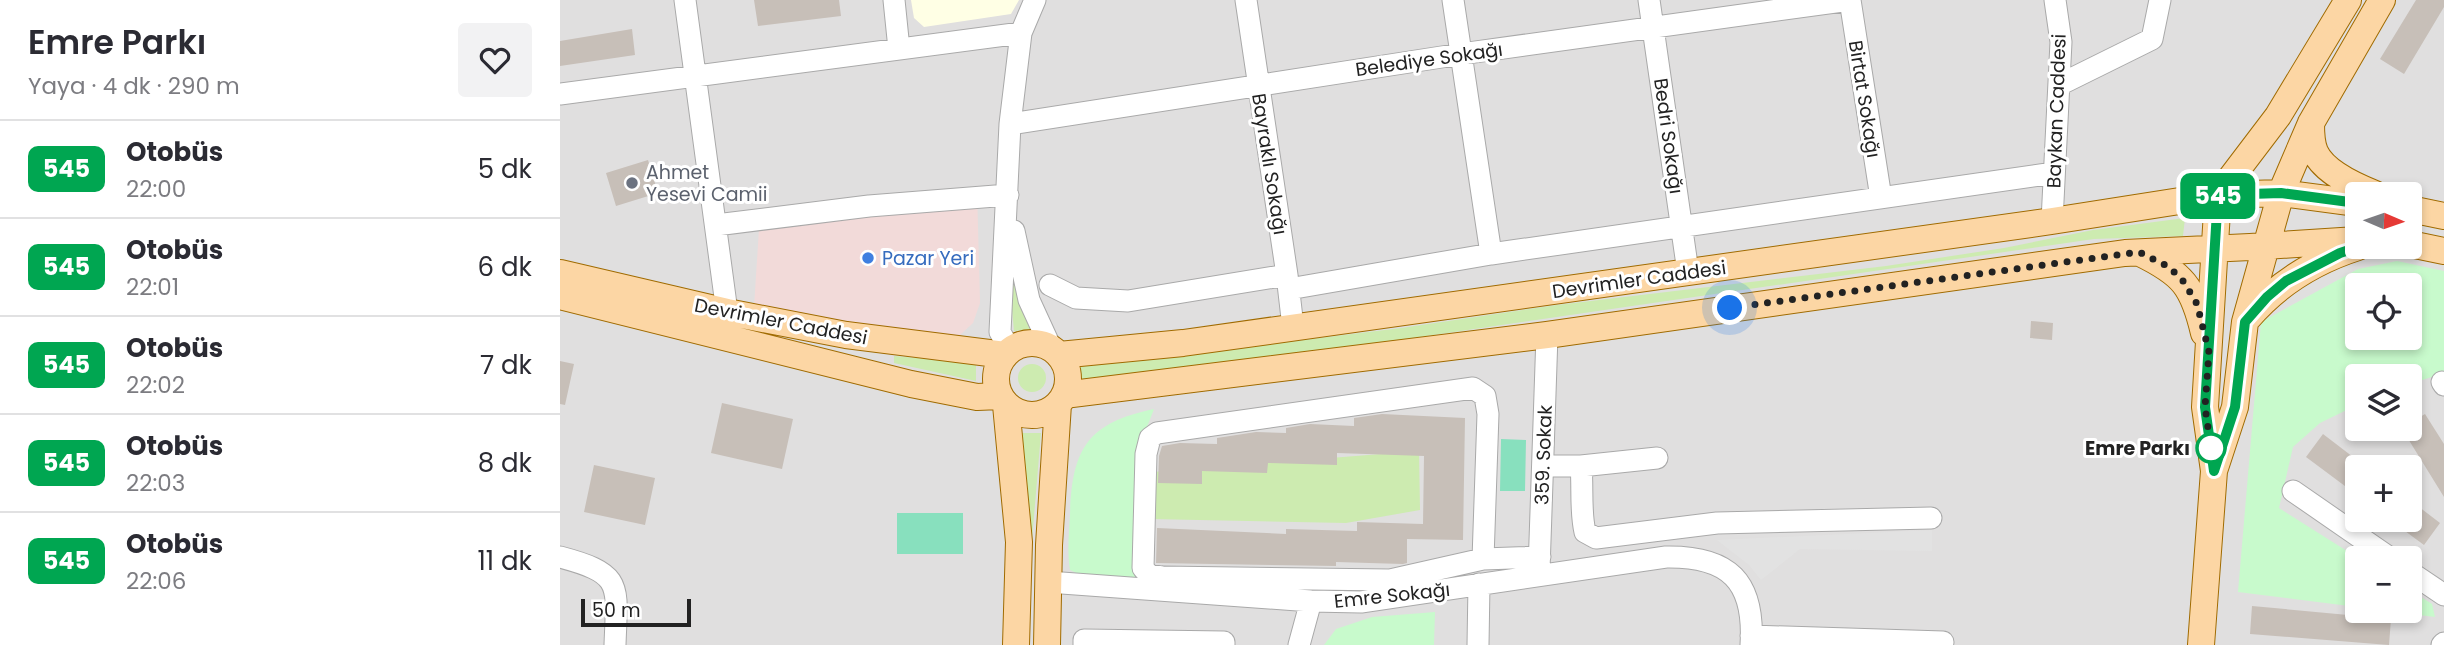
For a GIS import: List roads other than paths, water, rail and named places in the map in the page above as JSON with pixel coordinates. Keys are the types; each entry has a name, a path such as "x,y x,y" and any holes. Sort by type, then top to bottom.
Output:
{"main road":[{"path":"2201,645 2214,471 2205,407 2218,195 2278,116 2348,0"},
{"path":"2214,471 2235,407 2245,322 2281,193 2311,123 2382,0"},
{"path":"2311,123 2315,153 2327,166 2351,182"},
{"name":"Devrimler Caddesi","path":"1055,352 1183,343 2052,221 2218,195 2281,193 2345,201"},
{"path":"2422,211 2444,216"},
{"path":"1003,401 1016,412 1027,415 1049,411 1061,400 2139,252 2345,241"},
{"path":"2422,246 2444,251"},
{"path":"2245,322 2267,297 2286,281 2345,251"},
{"path":"2139,252 2169,267 2184,282 2197,304 2209,352"},
{"name":"Devrimler Caddesi","path":"560,274 727,312 846,335 1007,353"},
{"name":"Devrimler Caddesi","path":"560,296 911,384 1003,401"},
{"path":"1016,645 1019,542 1003,401 996,374 1007,353 1022,344 1032,343 1055,352 1068,374 1068,384 1061,400 1046,645"}],"street":[{"path":"685,0 727,312"},
{"path":"894,0 899,49"},
{"path":"1007,353 1000,332 1010,124 1021,33 1035,0"},
{"name":"Bayraklı Sokağı","path":"1246,0 1293,327"},
{"path":"1453,0 1491,254"},
{"name":"Bedri Sokağı","path":"1649,0 1688,272"},
{"name":"Belediye Sokağı","path":"1010,124 1461,54 1850,0"},
{"name":"Birtat Sokağı","path":"1850,0 1881,198"},
{"name":"Baykan Caddesi","path":"2052,221 2061,42 2055,0"},
{"path":"2059,85 2152,39 2160,0"},
{"path":"560,94 1021,33"},
{"path":"1050,285 1076,298 1128,300 1288,282 2054,173"},
{"path":"716,225 869,206 1008,200"},
{"path":"1008,200 1029,300 1055,352"},
{"name":"359. Sokak","path":"1540,566 1547,335"},
{"path":"1483,559 1488,414 1485,396 1473,388 1157,433 1150,438 1146,454 1143,568 1149,575 1390,580 1483,559 1540,566"},
{"path":"1543,466 1581,466 1657,458"},
{"path":"1581,466 1584,493 1582,521 1585,532 1596,538 1717,523 1931,518"},
{"path":"2293,491 2373,546"},
{"name":"Emre Sokağı","path":"1048,582 1311,601 1361,602 1479,584 1540,566 1666,556 1705,560 1732,573 1741,583 1749,602 1751,641"},
{"path":"560,557 592,566 606,574 613,583 616,594 615,645"},
{"path":"2422,580 2444,595"},
{"path":"1478,645 1479,584"},
{"path":"1299,645 1311,601"},
{"path":"1084,645 1084,640 1224,642 1224,645"},
{"path":"1751,641 1943,642"}],"place":[{"name":"Ahmet Yesevi Camii","path":"632,183"},
{"name":"Pazar Yeri","path":"868,258"},
{"name":"Emre Parkı","path":"2211,448"}]}
